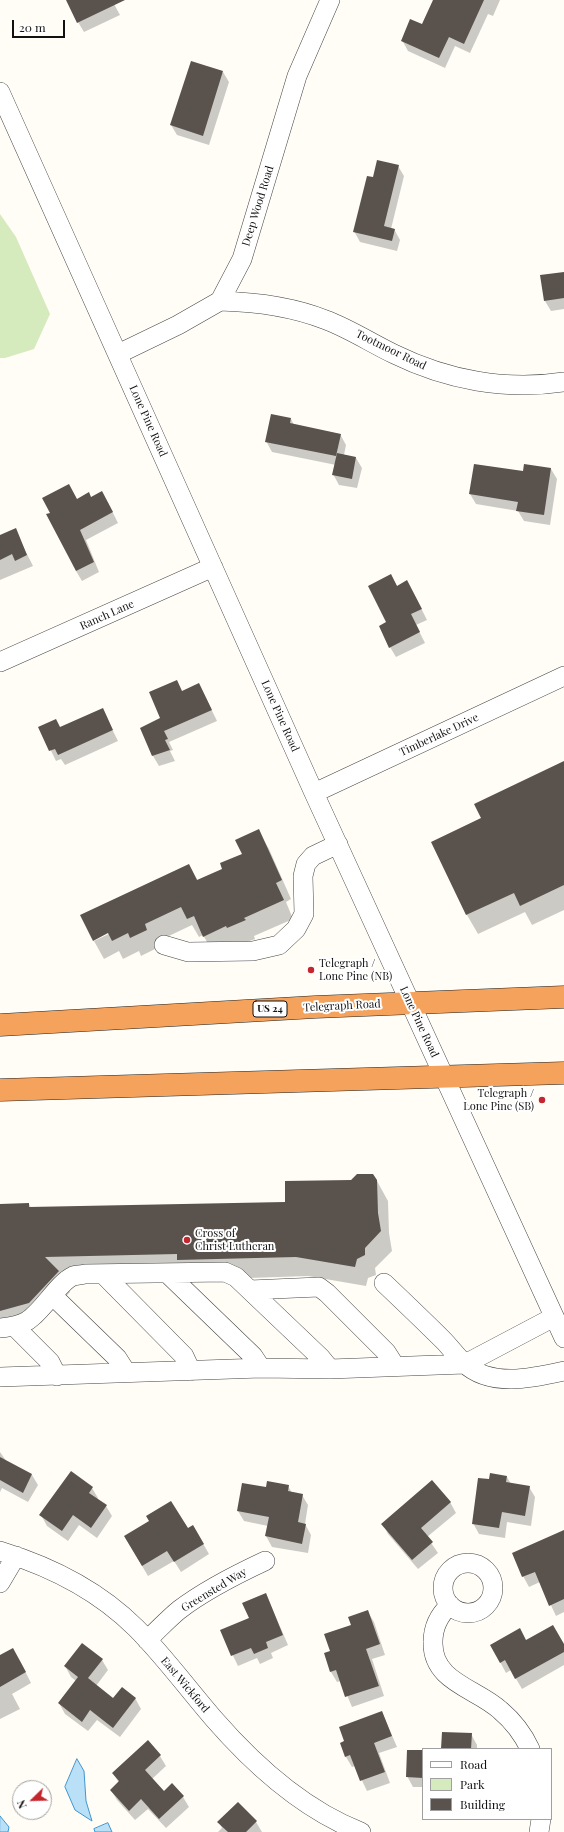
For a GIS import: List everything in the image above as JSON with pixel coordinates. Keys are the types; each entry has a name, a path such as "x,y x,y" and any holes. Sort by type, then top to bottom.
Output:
{"highway":[{"name":"Telegraph Road","path":"0,1025 410,1003 564,997"},
{"path":"0,1090 564,1073"}],"street":[{"name":"Deep Wood Road","path":"220,301 242,259 297,76 330,0"},
{"name":"Lone Pine Road","path":"0,92 314,793 564,1338"},
{"path":"118,354 178,325 220,301"},
{"name":"Tootmoor Road","path":"220,301 257,302 309,314 342,326 414,363 464,379 490,384 537,386 564,382"},
{"name":"Ranch Lane","path":"0,662 213,567"},
{"name":"Timberlake Drive","path":"314,793 564,676"},
{"path":"164,945 188,952 253,951 279,945 290,936 303,918 305,906 303,876 306,864 313,856 338,844"},
{"path":"7,1327 27,1322 66,1281 74,1276 103,1274 225,1272 236,1277 322,1358 330,1369"},
{"path":"103,1274 184,1356 191,1371"},
{"path":"168,1274 253,1356 261,1368"},
{"path":"384,1282 449,1346 465,1364 483,1374 505,1379 541,1376 564,1371"},
{"path":"250,1290 319,1287 327,1293 386,1352 395,1366"},
{"path":"53,1296 117,1358 126,1372"},
{"path":"0,1378 126,1372 261,1368 330,1369 465,1364 554,1317"},
{"path":"7,1327 50,1362 57,1376"},
{"path":"0,1583 8,1554"},
{"name":"East Wickford","path":"8,1554 50,1570 76,1584 121,1615 147,1640 215,1721 248,1755 297,1797 326,1816 361,1832"},
{"name":"Greensted Way","path":"147,1640 179,1611 197,1598 240,1573 266,1561"},
{"path":"450,1604 436,1621 433,1634 433,1649 437,1662 444,1674 453,1681 483,1697 500,1710 514,1724 529,1748"},
{"path":"539,1832 540,1820"}],"green space":[{"path":"0,214 16,237 50,314 34,349 5,358 0,358"}],"water":[{"path":"77,1759 84,1771 86,1801 92,1821 75,1810 65,1787"},
{"path":"0,1816 9,1827 8,1832 0,1832"},
{"path":"108,1823 112,1832 95,1832 94,1829"}],"building":[{"path":"66,0 125,0 77,23"},
{"path":"433,0 484,0 464,44 449,37 439,58 401,41 410,19 422,24"},
{"path":"191,61 223,71 203,136 170,125"},
{"path":"377,160 399,165 384,226 395,229 392,241 353,232 367,176 373,177"},
{"path":"564,272 564,298 544,301 540,275"},
{"path":"271,414 291,418 290,423 341,434 336,456 265,442"},
{"path":"337,453 356,457 352,479 332,475"},
{"path":"474,464 523,471 524,464 551,468 544,515 516,511 518,502 469,494"},
{"path":"69,484 77,499 89,492 91,497 102,491 113,512 80,530 94,562 76,571 46,514 50,513 42,498"},
{"path":"16,528 27,555 15,561 12,554 0,560 0,535"},
{"path":"391,574 397,586 407,580 422,609 411,614 420,632 389,648 379,626 386,622 368,586"},
{"path":"177,680 182,691 199,683 212,710 164,731 168,739 165,740 170,750 152,756 140,728 160,718 149,692"},
{"path":"103,708 113,730 58,755 55,749 49,751 38,727 56,719 60,727"},
{"path":"564,761 564,885 520,906 514,893 466,915 431,842 481,818 474,804"},
{"path":"259,829 282,880 276,883 284,900 244,918 246,920 227,928 226,926 203,937 194,916 187,919 181,907 145,924 147,930 130,938 128,933 112,941 108,933 93,941 80,915 189,864 197,880 222,869 220,863 242,854 235,840"},
{"name":"Cross of Christ Lutheran","path":"357,1174 373,1174 377,1180 378,1213 381,1231 365,1248 365,1255 357,1259 355,1267 296,1257 177,1260 177,1254 45,1257 59,1271 29,1303 0,1311 0,1204 29,1203 29,1207 285,1202 285,1181 351,1180"},
{"path":"0,1457 32,1474 23,1493 0,1480"},
{"path":"71,1471 93,1487 89,1493 107,1505 91,1528 73,1515 62,1531 39,1515"},
{"path":"490,1473 507,1476 506,1482 530,1486 525,1516 502,1512 499,1528 472,1524 478,1478 489,1479"},
{"path":"432,1480 451,1502 421,1528 433,1542 412,1560 381,1524"},
{"path":"267,1481 289,1485 288,1491 303,1494 298,1522 306,1524 302,1544 265,1536 269,1517 237,1511 242,1483 266,1487"},
{"path":"171,1501 188,1528 193,1525 204,1544 174,1562 167,1551 142,1566 124,1536 149,1521 146,1516"},
{"path":"564,1530 564,1599 549,1606 535,1572 522,1577 512,1553"},
{"path":"266,1593 283,1635 266,1642 268,1648 254,1654 251,1648 231,1656 220,1630 249,1618 242,1603"},
{"path":"368,1610 380,1644 366,1649 379,1686 345,1697 336,1670 330,1672 324,1653 330,1651 324,1634 351,1625 348,1617"},
{"path":"553,1625 564,1644 564,1652 515,1679 505,1660 500,1663 490,1645 520,1628 526,1640"},
{"path":"82,1643 103,1659 88,1678 113,1698 122,1687 136,1698 113,1728 90,1710 82,1722 58,1703 78,1677 64,1666"},
{"path":"13,1648 26,1672 0,1687 0,1655"},
{"path":"382,1711 392,1736 374,1743 385,1772 360,1781 350,1755 345,1757 340,1743 344,1741 339,1727"},
{"path":"442,1732 472,1733 471,1748 441,1748"},
{"path":"148,1740 161,1755 145,1770 164,1791 172,1783 184,1796 159,1819 141,1799 129,1811 110,1790 119,1781 112,1773"},
{"path":"407,1750 422,1750 422,1778 406,1777"},
{"path":"238,1802 257,1821 246,1832 228,1832 217,1822"}],"place":[{"name":"Telegraph / Lone Pine (NB)","path":"311,970"},
{"name":"Telegraph / Lone Pine (SB)","path":"542,1100"},
{"name":"Cross of Christ Lutheran","path":"187,1240"}]}
